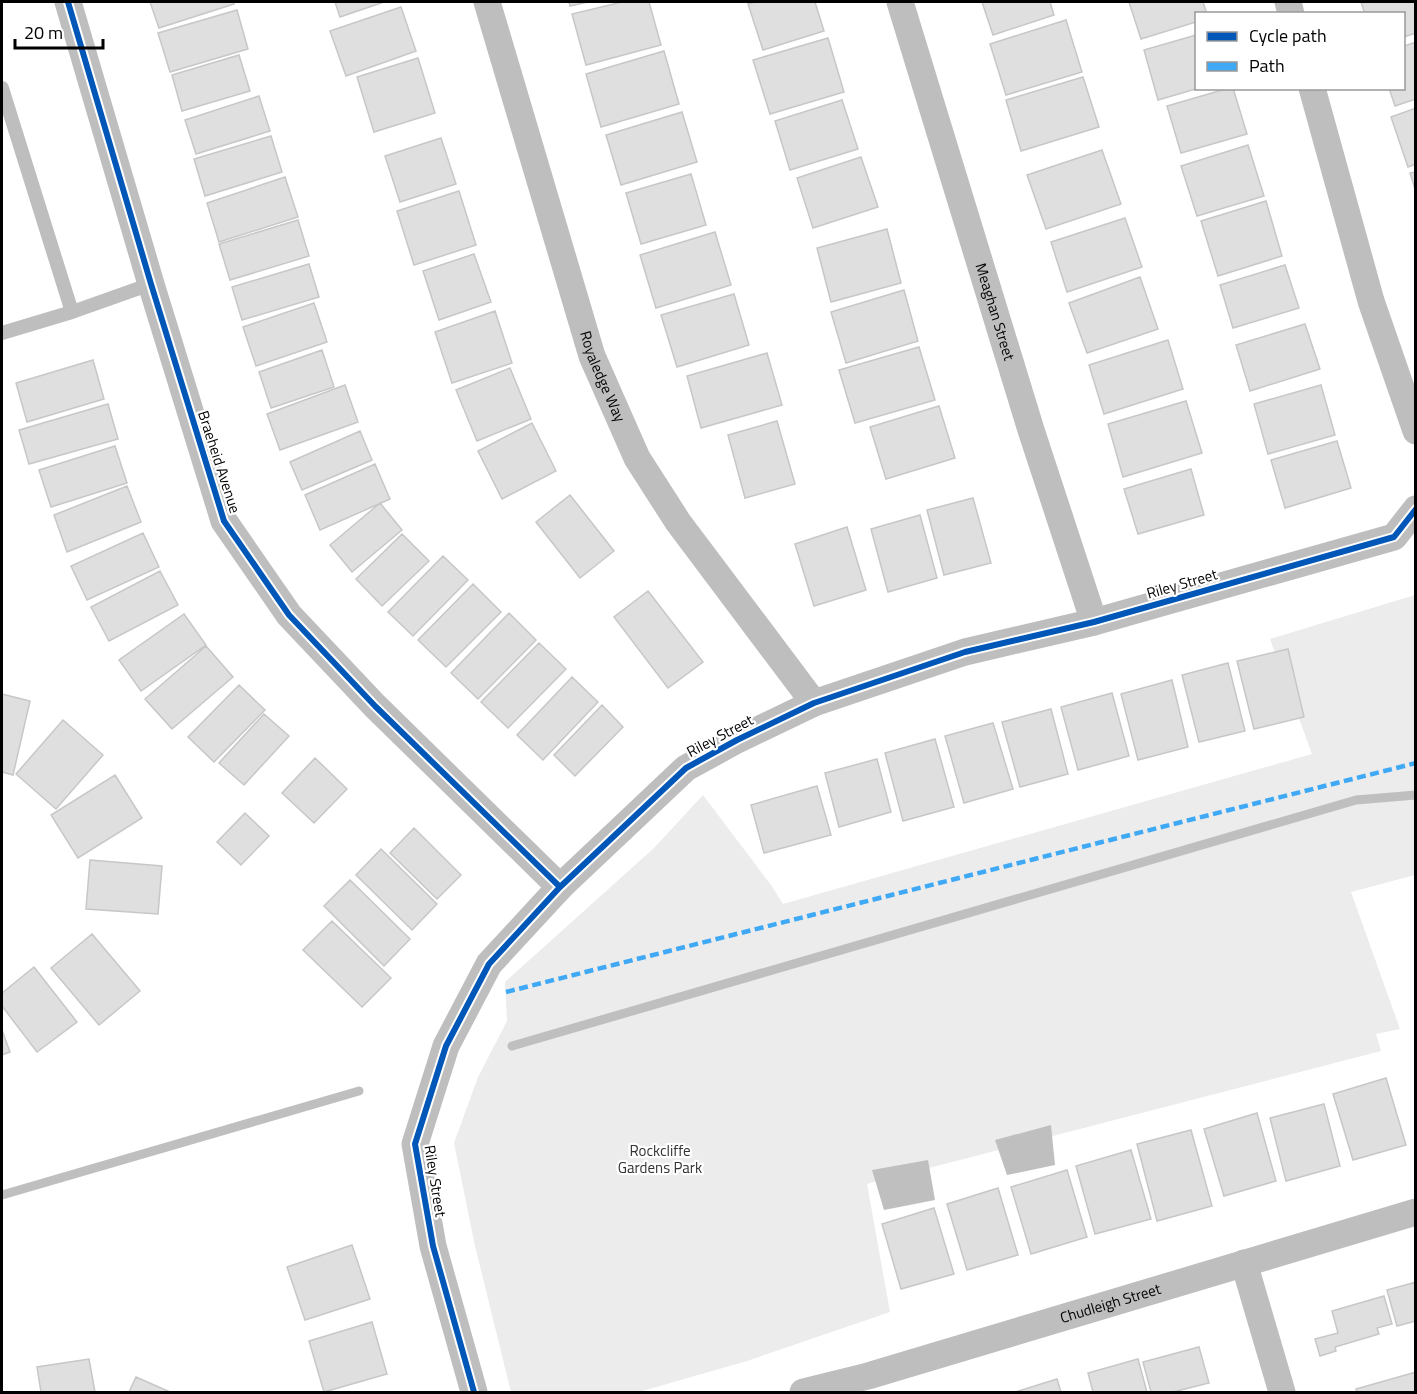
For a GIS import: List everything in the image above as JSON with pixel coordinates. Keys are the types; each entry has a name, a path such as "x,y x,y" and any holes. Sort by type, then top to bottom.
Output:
{"street":[{"name":"Braeheid Avenue","path":"68,2 224,521 289,615 375,706 560,887"},
{"name":"Royaledge Way","path":"486,2 592,356 637,458 678,522 814,703"},
{"name":"Meaghan Street","path":"900,2 1031,430 1095,622"},
{"path":"1313,90 1371,302 1416,431"},
{"name":"Riley Street","path":"474,1392 433,1246 415,1144 446,1046 489,964 560,887 686,768 737,740 814,703 965,652 1095,622 1394,537 1416,509"},
{"name":"Chudleigh Street","path":"803,1392 871,1384 1244,1263 1416,1212"},
{"path":"1244,1263 1282,1392"}],"lane":[{"path":"2,88 72,312"},
{"path":"2,333 72,312 151,284"}],"green space":[{"name":"Rockcliffe Gardens Park","path":"1415,595 1415,875 1351,892 1400,1029 1376,1034 1381,1051 867,1184 890,1312 747,1361 639,1392 511,1392 475,1246 454,1143 478,1077 507,1021 505,982 654,848 703,795 783,904 1312,754 1270,639"}],"shaded area":[{"path":"1051,1125 1055,1165 1007,1175 995,1140"},
{"path":"928,1160 935,1200 884,1210 872,1170"}],"building":[{"path":"150,2 233,2 234,4 159,28"},
{"path":"335,2 384,2 340,17"},
{"path":"569,2 588,2 570,6"},
{"path":"622,2 649,2 661,45 586,65 572,14"},
{"path":"815,2 824,31 763,50 748,4"},
{"path":"982,2 1050,2 1054,15 993,35"},
{"path":"1129,2 1203,2 1206,12 1195,12 1195,22 1141,39"},
{"path":"1361,2 1416,2 1416,33 1405,37 1405,12 1364,12"},
{"path":"401,7 416,51 346,76 330,31"},
{"path":"237,10 248,49 170,72 158,33"},
{"path":"1066,20 1082,72 1006,95 990,44"},
{"path":"1195,35 1195,89 1158,100 1144,50"},
{"path":"828,38 844,92 770,114 753,60"},
{"path":"1416,42 1416,99 1395,106 1390,90 1405,90 1405,46"},
{"path":"664,51 679,104 601,127 586,74"},
{"path":"239,55 250,91 182,111 172,75"},
{"path":"418,58 435,113 374,132 357,77"},
{"path":"1083,77 1099,127 1021,151 1006,100"},
{"path":"1222,90 1234,90 1247,134 1181,153 1167,106"},
{"path":"259,96 270,131 196,154 185,120"},
{"path":"842,100 858,149 790,170 775,121"},
{"path":"1416,108 1416,164 1408,167 1391,117"},
{"path":"682,112 697,162 621,185 606,135"},
{"path":"271,136 282,172 205,196 194,159"},
{"path":"441,138 456,184 400,202 385,156"},
{"path":"1248,145 1264,196 1197,216 1181,166"},
{"path":"1102,150 1121,204 1046,229 1027,175"},
{"path":"861,157 878,207 813,228 797,178"},
{"path":"1416,172 1416,192 1410,173"},
{"path":"691,174 706,225 641,244 626,193"},
{"path":"285,177 298,217 219,242 207,203"},
{"path":"459,191 476,245 414,265 397,211"},
{"path":"1266,201 1282,256 1218,276 1201,221"},
{"path":"1125,218 1142,267 1067,292 1051,242"},
{"path":"298,220 309,256 230,280 219,244"},
{"path":"887,229 901,283 831,302 817,248"},
{"path":"715,232 731,285 656,308 640,255"},
{"path":"474,254 491,302 439,320 423,271"},
{"path":"309,264 319,297 242,320 232,287"},
{"path":"1285,265 1299,308 1233,328 1220,285"},
{"path":"1140,277 1158,329 1087,353 1069,303"},
{"path":"904,290 918,341 846,363 831,312"},
{"path":"734,294 749,345 677,367 661,315"},
{"path":"314,303 327,342 256,366 243,327"},
{"path":"495,311 512,363 452,383 435,332"},
{"path":"1305,324 1320,369 1250,391 1236,345"},
{"path":"1168,340 1183,389 1104,414 1089,365"},
{"path":"919,347 935,400 855,423 839,370"},
{"path":"322,350 334,387 271,408 259,372"},
{"path":"767,353 782,405 701,428 687,376"},
{"path":"93,360 104,399 27,422 16,383"},
{"path":"510,368 531,419 477,441 456,390"},
{"path":"345,385 358,422 280,450 267,414"},
{"path":"1321,385 1335,435 1268,454 1254,404"},
{"path":"1186,401 1202,453 1123,477 1108,424"},
{"path":"108,404 118,439 29,464 19,430"},
{"path":"939,406 955,458 886,479 870,427"},
{"path":"777,421 795,484 745,498 728,435"},
{"path":"532,423 556,471 502,499 478,451"},
{"path":"360,431 372,460 302,490 290,462"},
{"path":"1337,441 1351,488 1285,508 1271,460"},
{"path":"115,446 127,483 51,507 39,470"},
{"path":"375,464 390,499 320,530 305,495"},
{"path":"1191,469 1204,515 1138,534 1124,489"},
{"path":"127,486 141,522 67,552 54,515"},
{"path":"570,495 614,551 580,578 536,522"},
{"path":"973,498 991,563 944,575 927,510"},
{"path":"380,503 402,530 352,572 330,545"},
{"path":"920,515 937,578 888,592 871,529"},
{"path":"847,527 866,590 814,606 795,544"},
{"path":"143,533 159,567 87,600 71,566"},
{"path":"402,534 429,561 382,606 356,579"},
{"path":"443,556 468,580 413,636 388,612"},
{"path":"160,571 178,605 109,641 91,607"},
{"path":"473,584 501,612 446,667 418,640"},
{"path":"648,591 703,662 668,688 614,617"},
{"path":"509,613 536,640 478,699 451,673"},
{"path":"184,614 206,645 141,691 119,660"},
{"path":"539,643 566,669 508,728 481,702"},
{"path":"206,646 233,677 172,729 145,699"},
{"path":"1288,649 1304,717 1254,729 1237,661"},
{"path":"1228,663 1245,731 1199,742 1182,675"},
{"path":"572,677 598,702 543,760 517,735"},
{"path":"1172,680 1188,747 1138,760 1121,694"},
{"path":"239,685 265,710 214,762 188,737"},
{"path":"1112,693 1129,756 1078,770 1061,707"},
{"path":"2,694 30,701 13,775 2,772"},
{"path":"602,705 623,727 575,776 554,755"},
{"path":"1051,709 1068,774 1020,787 1002,722"},
{"path":"264,714 289,736 244,785 219,763"},
{"path":"63,720 103,755 56,809 16,774"},
{"path":"993,723 1013,789 964,803 945,736"},
{"path":"935,739 954,807 903,821 885,753"},
{"path":"315,758 347,789 314,823 282,793"},
{"path":"877,759 891,812 839,827 825,773"},
{"path":"115,775 142,818 78,858 51,815"},
{"path":"817,786 831,835 764,853 751,805"},
{"path":"245,813 269,836 241,865 217,842"},
{"path":"414,828 461,875 437,899 390,853"},
{"path":"381,849 437,904 412,930 356,875"},
{"path":"90,860 162,866 158,914 86,909"},
{"path":"350,880 410,939 384,966 324,906"},
{"path":"332,921 391,978 362,1007 303,950"},
{"path":"92,934 140,991 99,1025 51,968"},
{"path":"34,967 77,1022 37,1052 2,1006 2,993"},
{"path":"2,1030 10,1052 2,1055"},
{"path":"1386,1078 1406,1145 1353,1160 1333,1094"},
{"path":"1324,1104 1340,1166 1286,1181 1270,1118"},
{"path":"1257,1113 1276,1181 1224,1196 1204,1129"},
{"path":"1191,1130 1212,1206 1157,1221 1137,1144"},
{"path":"1131,1150 1151,1219 1095,1234 1076,1166"},
{"path":"1067,1170 1087,1237 1031,1254 1011,1187"},
{"path":"998,1188 1018,1255 967,1270 947,1204"},
{"path":"934,1208 954,1274 901,1289 882,1224"},
{"path":"352,1245 370,1299 305,1320 287,1267"},
{"path":"1416,1282 1416,1321 1397,1326 1387,1290"},
{"path":"1384,1296 1392,1324 1377,1328 1379,1334 1335,1347 1336,1351 1320,1356 1315,1339 1338,1333 1332,1311"},
{"path":"372,1322 387,1374 324,1392 309,1341"},
{"path":"1199,1347 1209,1383 1173,1392 1151,1392 1143,1362"},
{"path":"89,1359 95,1392 41,1392 37,1367"},
{"path":"1138,1359 1147,1392 1093,1392 1088,1373"},
{"path":"1416,1372 1416,1392 1357,1392 1356,1389"},
{"path":"136,1377 170,1392 129,1392"},
{"path":"1057,1379 1061,1392 1015,1392"}],"waterway":[{"path":"512,1046 1356,800 1416,795"},
{"path":"2,1195 359,1091"}],"marked path":[{"path":"506,992 1416,763"}],"cycle path":[{"path":"68,2 224,521 289,615 375,706 560,887"},
{"path":"474,1392 433,1246 415,1144 446,1046 489,964 560,887 686,768 737,740 814,703 965,652 1094,622 1394,537 1416,509"}]}
